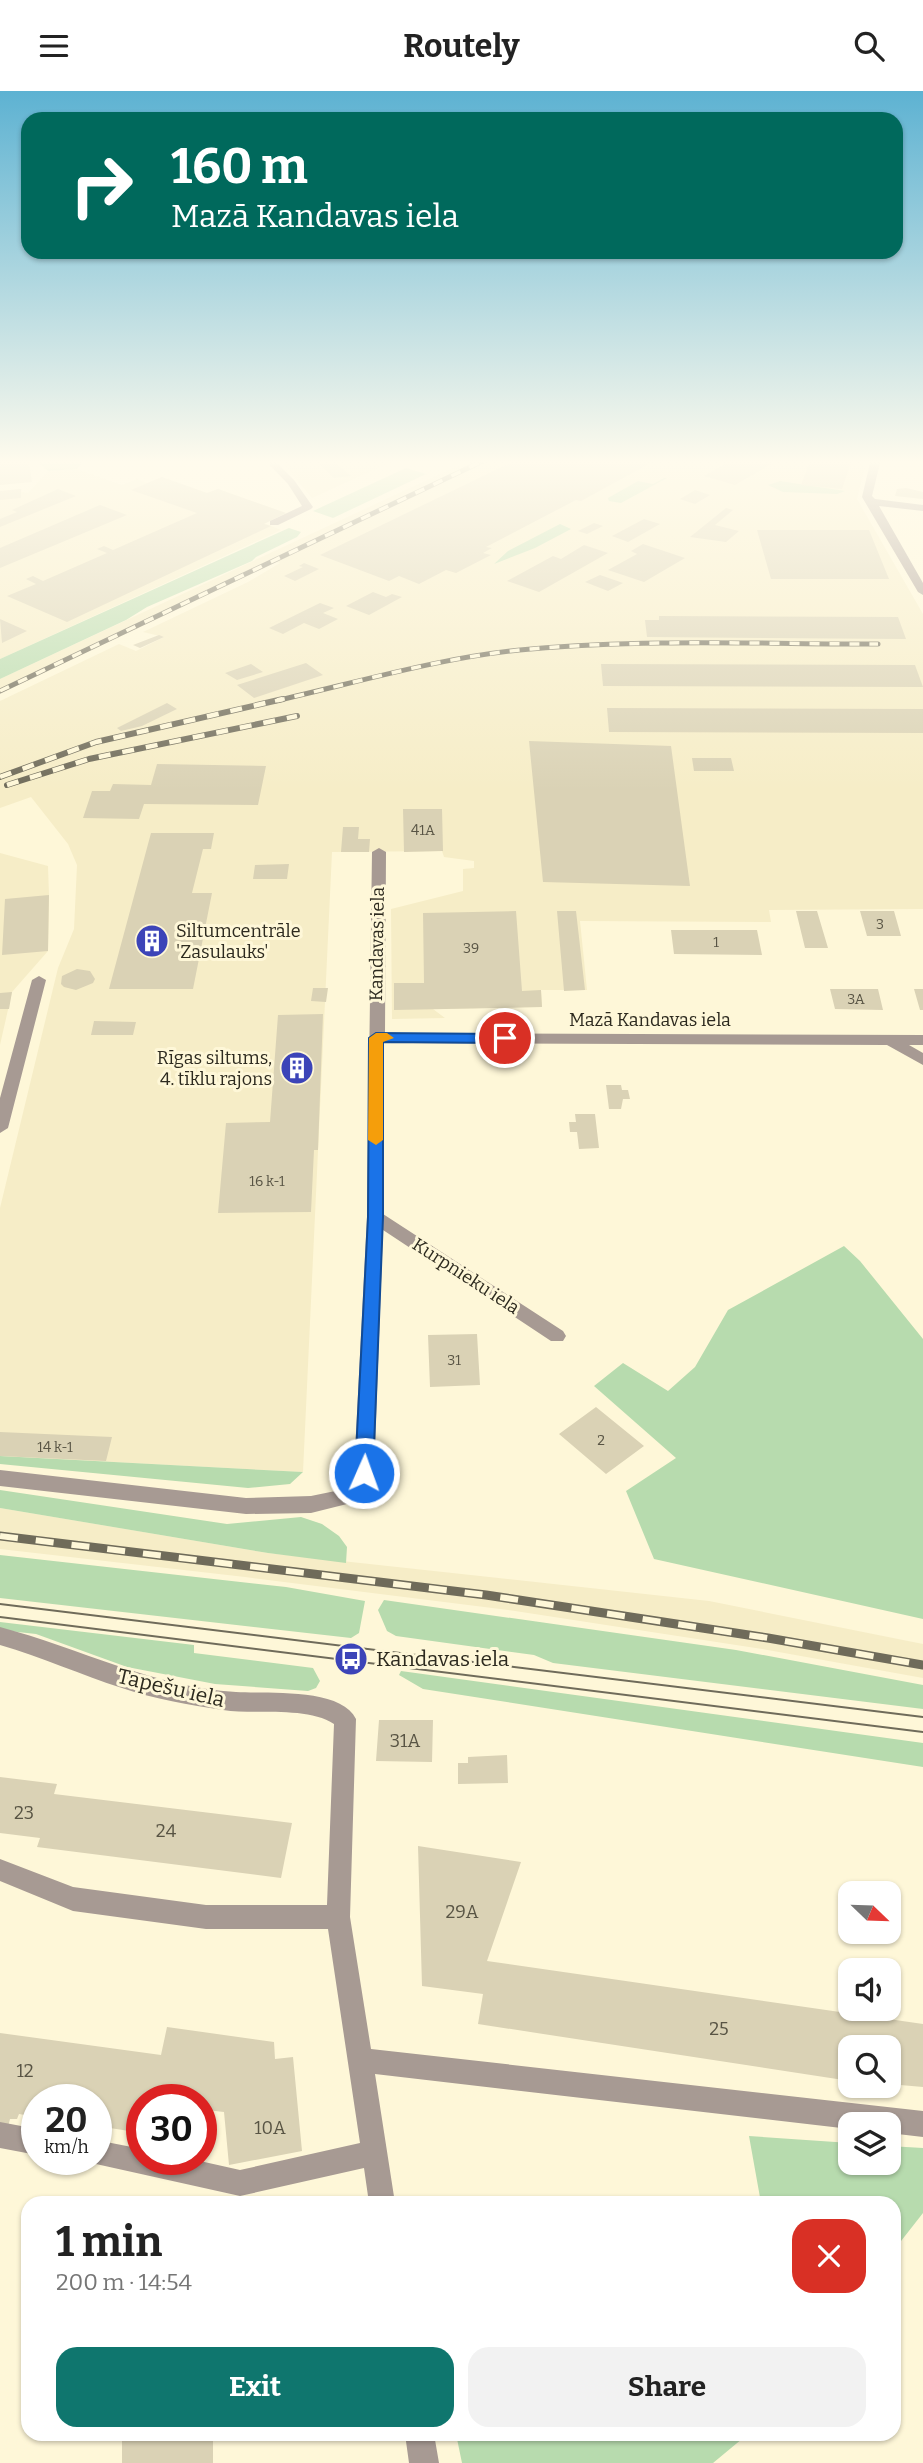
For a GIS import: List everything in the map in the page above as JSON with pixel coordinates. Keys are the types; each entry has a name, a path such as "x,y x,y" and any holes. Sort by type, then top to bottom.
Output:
{"street":[{"path":"910,570 923,592"},
{"name":"Kandavas iela","path":"0,1478 105,1492 240,1505 330,1503 352,1495 364,1473 375,1217 379,852"},
{"path":"0,1128 39,980"},
{"name":"Mazā Kandavas iela","path":"376,1038 923,1040"},
{"path":"890,1040 923,1060"},
{"name":"Kurpnieku iela","path":"375,1217 557,1336"},
{"name":"Tapešu iela","path":"0,1636 37,1646 122,1679 176,1693 233,1702 306,1705 330,1709 345,1719 338,1917"},
{"path":"0,1870 73,1899 86,1901 206,1917 338,1917 381,2196"},
{"path":"359,2060 923,2124"},
{"path":"0,2135 21,2139"},
{"path":"112,2156 240,2183 374,2153"},
{"path":"420,2441 424,2463"}],"shaded area":[{"path":"0,570 195,570 0,659"},
{"path":"235,570 260,570 0,693 0,679"},
{"path":"269,570 898,570 923,614 923,909 769,910 771,922 580,921 587,990 541,990 542,1007 433,1009 445,1018 392,1019 391,909 463,891 463,869 474,868 474,861 444,857 442,851 332,852 303,1472 0,1456 0,1208 58,968 74,929 77,865 68,844 31,797 0,808 0,701 119,644 136,651 164,637 143,632"},
{"path":"0,853 48,866 49,895 48,951 12,992 0,1045"},
{"path":"0,1508 268,1553 709,1601 923,1644 923,1678 762,1649 515,1611 0,1549"}],"green space":[{"path":"197,570 232,570 147,607 126,620 0,679 0,659"},
{"path":"844,1246 860,1261 923,1339 923,1619 654,1559 626,1491 676,1458 594,1386 623,1363 668,1391 695,1367 728,1310"},
{"path":"0,1456 303,1472 290,1484 248,1488 0,1464"},
{"path":"0,1490 227,1524 301,1517 322,1524 339,1536 347,1547 346,1563 268,1553 0,1508"},
{"path":"0,1555 286,1587 365,1601 359,1633 351,1638 0,1598"},
{"path":"384,1600 736,1650 923,1685 923,1709 553,1663 534,1655 396,1636 387,1631 378,1610"},
{"path":"0,1622 194,1645 194,1653 313,1668 320,1681 316,1688 308,1691 215,1684 127,1667 36,1634 0,1630"},
{"path":"401,1671 923,1743 923,1767 423,1689 399,1675"},
{"path":"749,2136 838,2142 838,2175 901,2175 901,2147 923,2148 923,2213 901,2241 901,2196 760,2196"},
{"path":"457,2441 740,2441 713,2463 462,2463"}],"building":[{"path":"69,570 178,570 67,622 7,596 36,584 26,579 33,576 43,581"},
{"path":"297,570 318,570 295,581 284,576"},
{"path":"359,570 462,570 456,573 446,570 419,584 399,576 389,581"},
{"path":"528,570 578,570 539,592 507,581"},
{"path":"609,570 665,570 644,582"},
{"path":"768,570 885,570 889,579 771,579"},
{"path":"600,575 623,583 608,591 585,582"},
{"path":"373,592 386,597 392,594 402,597 369,615 346,606"},
{"path":"320,603 334,608 323,613 338,619 319,629 304,623 283,634 269,628"},
{"path":"659,616 898,617 906,639 647,637 645,620 659,620"},
{"path":"0,619 27,631 2,643"},
{"path":"159,635 164,637 140,648 133,645"},
{"path":"306,663 323,675 254,698 237,685"},
{"path":"251,664 263,672 237,680 225,673"},
{"path":"601,664 915,665 923,687 603,686"},
{"path":"167,703 177,709 142,726 121,731 117,728"},
{"path":"607,708 923,709 923,733 609,732"},
{"path":"529,741 671,746 690,886 543,882"},
{"path":"692,758 731,758 734,771 694,771"},
{"path":"157,764 266,766 258,805 144,804 139,819 83,818 92,791 110,791 113,784 151,785"},
{"path":"403,809 442,809 443,851 404,852"},
{"path":"343,827 359,827 358,839 370,839 369,852 341,852"},
{"name":"Siltumcentrāle 'Zasulauks'","path":"151,833 214,833 211,849 203,849 192,893 212,893 193,989 109,989"},
{"path":"289,864 287,879 253,879 255,865"},
{"path":"49,895 48,951 2,955 5,899"},
{"path":"516,911 522,991 541,990 542,1007 394,1010 394,983 424,983 423,913"},
{"path":"557,911 576,911 585,990 564,991"},
{"path":"796,911 817,911 828,948 805,948"},
{"path":"860,911 894,911 901,936 867,936"},
{"path":"671,930 757,930 762,955 674,954"},
{"path":"77,969 90,971 95,979 93,983 76,990 64,987 61,984 62,976"},
{"path":"313,988 328,988 326,1002 311,1001"},
{"path":"830,989 878,989 883,1010 835,1009"},
{"path":"914,989 923,989 923,1010 920,1010"},
{"path":"12,992 9,1009 0,1009 0,993"},
{"path":"323,1014 318,1150 314,1150 311,1212 218,1213 226,1123 270,1122 278,1015"},
{"path":"94,1021 136,1022 133,1035 91,1035"},
{"path":"606,1085 621,1085 622,1090 628,1090 630,1099 623,1099 621,1109 609,1109"},
{"path":"575,1114 595,1114 599,1148 579,1149 577,1132 570,1132 569,1122 576,1122"},
{"path":"477,1334 480,1385 430,1387 428,1335"},
{"path":"596,1407 644,1446 606,1474 559,1434"},
{"path":"0,1432 112,1437 106,1461 0,1456"},
{"path":"379,1720 433,1720 432,1762 376,1761"},
{"path":"507,1755 508,1783 458,1784 458,1763 468,1763 468,1757"},
{"path":"0,1777 57,1784 54,1794 292,1823 281,1878 37,1847 40,1838 0,1833"},
{"path":"418,1846 521,1862 487,1961 838,2012 838,2021 901,2021 923,2024 923,2087 901,2085 901,2035 838,2035 838,2079 478,2024 483,1994 422,1986"},
{"path":"167,2027 274,2042 275,2059 293,2057 302,2151 229,2165 224,2112 217,2111 217,2084 126,2084 126,2130 112,2128 112,2084 21,2084 21,2114 17,2119 10,2119 8,2127 0,2125 0,2033 161,2055"},
{"path":"122,2441 213,2441 213,2463 122,2463"}],"tram line":[{"path":"0,1604 923,1717"},
{"path":"0,1617 923,1732"}],"railway":[{"path":"0,691 255,570"},
{"path":"275,701 402,671 499,652 661,643 878,644"},
{"path":"0,777 96,742 283,699"},
{"path":"7,785 89,759 297,716"},
{"path":"0,1536 486,1595 768,1638 923,1665"}],"slow traffic":[{"path":"376,1140 376,1038 387,1038"}],"place":[{"name":"Siltumcentrāle 'Zasulauks'","path":"152,941"},
{"name":"Rīgas siltums, 4. tīklu rajons","path":"297,1068"},
{"name":"Kandavas iela","path":"351,1659"}],"route":[{"path":"364,1473 375,1217 376,1038 505,1038"}]}
